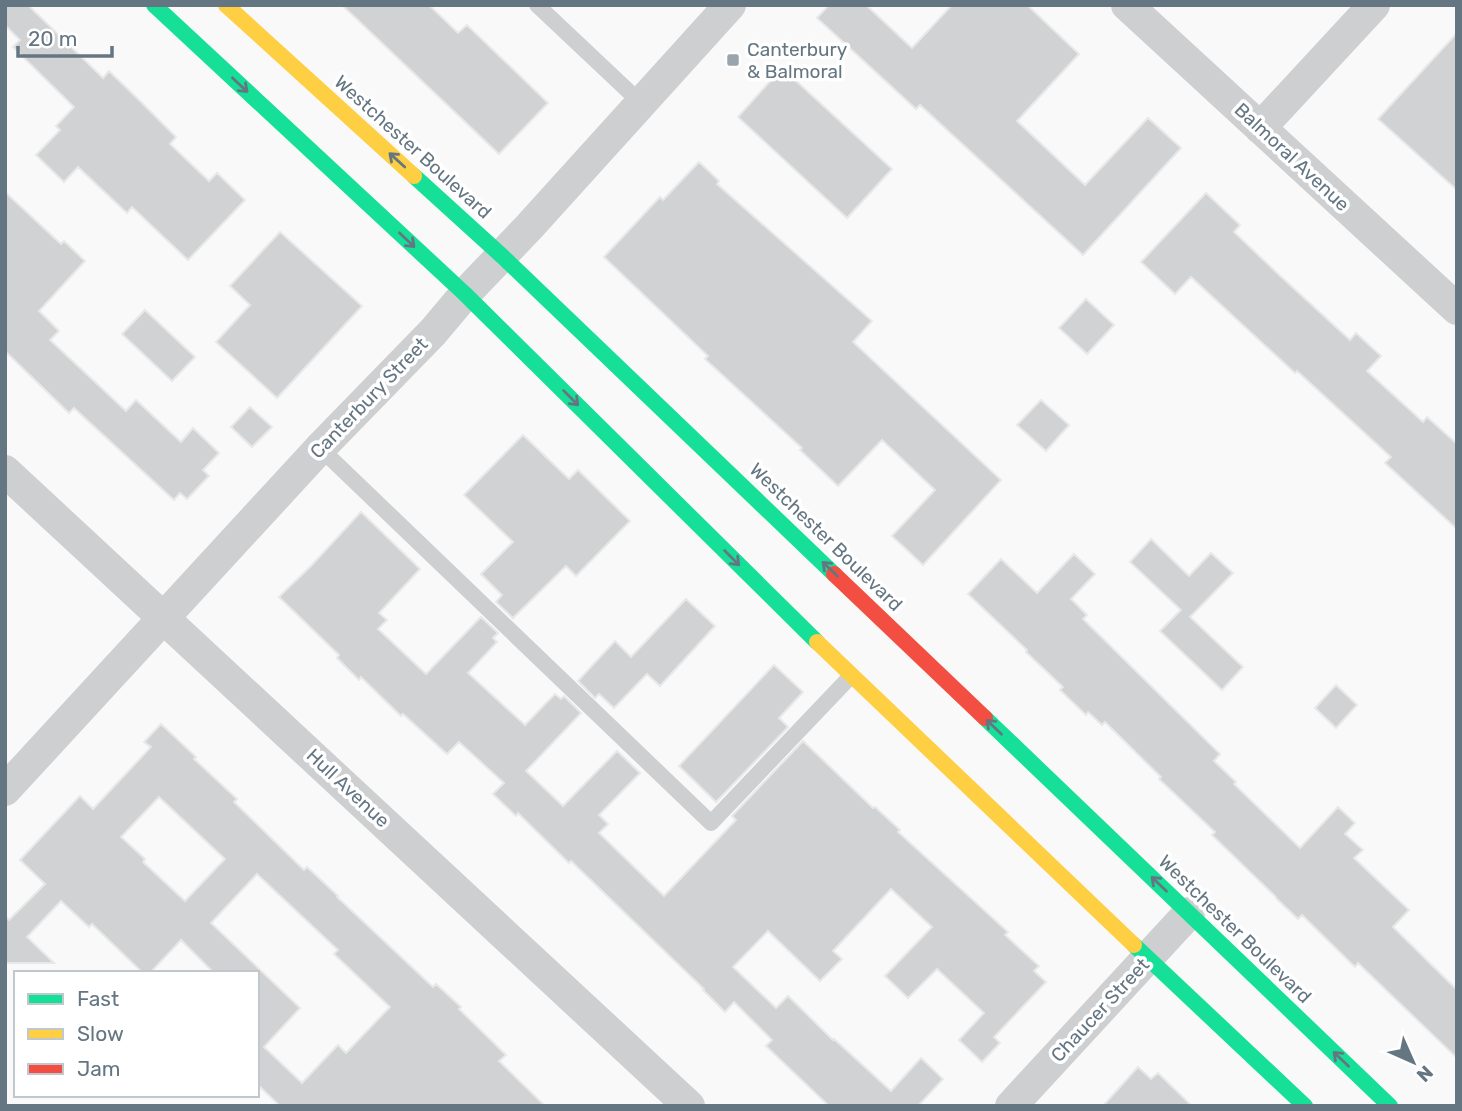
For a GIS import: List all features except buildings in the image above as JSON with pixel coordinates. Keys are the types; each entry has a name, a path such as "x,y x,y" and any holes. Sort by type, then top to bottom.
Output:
{"street":[{"path":"154,5 465,294 851,676 1305,1106"},
{"name":"Westchester Boulevard","path":"226,5 502,256 1390,1106"},
{"name":"Canterbury Street","path":"5,790 320,448 433,332 730,5"},
{"name":"Balmoral Avenue","path":"1127,5 1457,309"},
{"path":"1260,128 1374,5"},
{"name":"Hull Avenue","path":"5,471 689,1106"},
{"name":"Chaucer Street","path":"1011,1106 1189,914"}],"lane":[{"path":"537,5 641,103"},
{"path":"320,448 711,823 851,676"}],"traffic: fast":[{"path":"154,5 465,294 817,642"},
{"path":"414,176 502,256 834,574"},
{"path":"985,718 1390,1106"},
{"path":"1134,945 1305,1106"}],"traffic: slow":[{"path":"226,5 414,176"},
{"path":"817,642 1134,945"}],"traffic: jam":[{"path":"834,574 985,718"}],"place":[{"name":"Canterbury & Balmoral","path":"733,60"}]}
